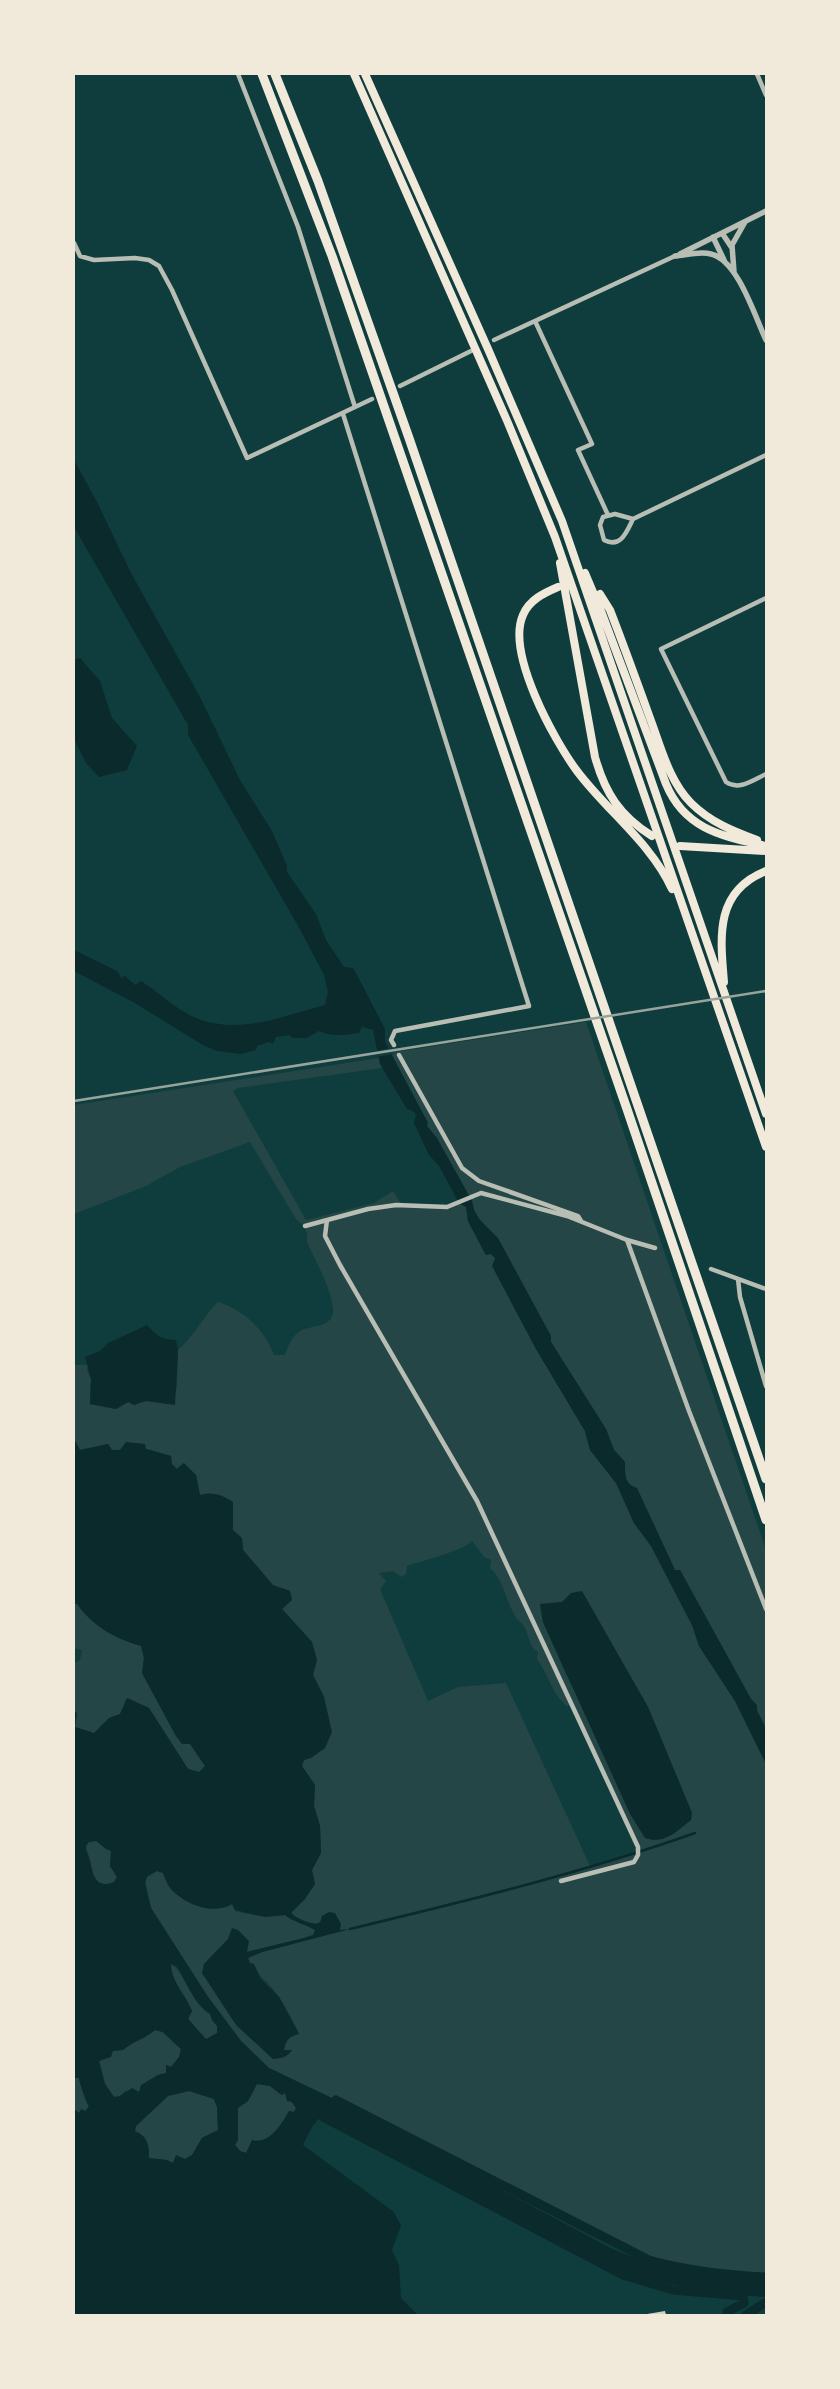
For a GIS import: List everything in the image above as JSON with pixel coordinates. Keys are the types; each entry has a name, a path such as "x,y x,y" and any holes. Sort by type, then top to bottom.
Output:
{"highway":[{"path":"262,74 332,256 766,1520"},
{"path":"275,74 353,278 766,1479"},
{"path":"354,74 519,447 555,536 766,1147"},
{"path":"365,74 500,376 601,611 674,800 688,817 709,830 766,845"},
{"path":"562,521 720,973 725,994 766,1114"},
{"path":"555,536 598,768 607,791 615,804 629,820 652,836"},
{"path":"558,587 544,593 532,602 524,613 519,628 521,652 535,694 550,728 568,758 599,798 658,864 688,922"},
{"path":"600,594 610,610 666,761 678,787 706,817 766,845"},
{"path":"680,846 766,850"},
{"path":"720,973 722,933 727,908 742,886 766,871"}],"street":[{"path":"238,74 298,227 355,407"},
{"path":"757,74 766,95"},
{"path":"494,340 713,238 766,211"},
{"path":"732,248 745,222"},
{"path":"722,233 732,248 734,272"},
{"path":"713,238 724,260 734,272 766,340"},
{"path":"74,242 80,256 94,260 135,258 149,260 159,266 172,290 247,458 372,399"},
{"path":"675,256 707,253 724,260"},
{"path":"535,321 592,444 578,450 608,515"},
{"path":"400,386 471,351"},
{"path":"343,414 529,1006 395,1031 391,1040 394,1046"},
{"path":"633,519 615,514 608,515 601,521 600,530 604,540 612,542 621,540 633,519 766,455"},
{"path":"766,598 661,649 722,777 730,785 743,785 766,774"},
{"path":"399,1055 462,1168 479,1181 578,1216 582,1222"},
{"path":"305,1226 368,1209 396,1205 453,1206 481,1193 498,1196 582,1222 627,1240 655,1248"},
{"path":"328,1220 324,1231 329,1243 477,1501 638,1848 638,1855 634,1862 561,1881"},
{"path":"627,1240 689,1412 766,1609"},
{"path":"712,1269 766,1289"},
{"path":"738,1279 740,1297 766,1386"}],"shaded area":[{"path":"74,460 97,502 131,573 200,697 240,780 272,831 287,866 287,872 316,914 326,940 344,967 353,968 357,975 385,1029 385,1042 428,1123 427,1126 437,1138 472,1201 479,1219 498,1238 551,1336 551,1342 606,1429 614,1450 625,1462 627,1481 637,1488 675,1570 680,1570 751,1699 757,1705 757,1711 766,1728 766,1764 735,1701 699,1646 692,1625 651,1546 634,1523 616,1483 590,1450 585,1431 536,1349 492,1266 495,1258 491,1254 486,1255 468,1221 466,1207 459,1203 439,1166 429,1155 414,1123 416,1115 413,1111 407,1109 380,1064 373,1030 362,1027 359,1033 339,1035 319,1031 306,1038 293,1038 289,1035 276,1037 273,1044 269,1042 257,1046 256,1050 241,1054 217,1051 203,1045 133,1002 74,971 74,950 117,971 122,979 124,975 135,985 141,981 188,1014 205,1021 222,1024 256,1023 325,1005 328,992 324,975 301,931 188,735 188,725 74,527"},
{"path":"80,658 100,681 112,718 137,746 127,770 99,777 86,763 74,739 74,660"},
{"path":"586,1022 766,1550 766,1728 757,1710 757,1705 751,1699 680,1570 675,1570 637,1489 627,1481 625,1462 614,1450 606,1429 551,1342 551,1336 523,1288 474,1210 472,1201 436,1138 427,1126 428,1123 390,1053"},
{"path":"379,1058 382,1068 238,1088 233,1091 306,1220 374,1203 393,1191 402,1205 447,1207 459,1203 466,1207 468,1221 485,1254 491,1254 495,1258 508,1296 536,1349 585,1431 590,1450 616,1483 634,1523 651,1546 692,1625 699,1646 735,1701 766,1764 766,2277 707,2272 649,2260 336,2100 269,2068 241,2041 208,1997 151,1908 145,1879 157,1871 163,1873 170,1888 226,1907 232,1904 235,1911 253,1915 285,1915 315,1930 313,1935 304,1938 247,1952 228,1939 209,1959 202,1973 273,2059 292,2051 284,2050 286,2044 288,2039 299,2033 280,1999 248,1958 262,1952 349,1929 339,1931 322,1920 315,1925 295,1917 291,1912 305,1899 312,1870 321,1853 320,1826 314,1806 315,1785 302,1766 324,1697 313,1675 316,1660 312,1642 282,1609 290,1591 273,1586 243,1550 242,1538 233,1531 210,1493 200,1495 196,1475 183,1463 177,1469 172,1464 171,1456 146,1449 112,1450 108,1444 80,1450 74,1439 74,1365 89,1365 87,1370 91,1379 90,1404 116,1409 128,1402 134,1405 177,1389 178,1350 218,1302 236,1310 252,1322 265,1337 274,1355 285,1355 291,1341 302,1330 323,1324 331,1319 333,1308 326,1283 307,1242 305,1229 296,1219 250,1142 180,1167 146,1186 74,1214 74,1105","holes":["472,1541 484,1557 491,1560 490,1568 499,1579 513,1613 525,1628 530,1643 538,1652 537,1659 554,1691 567,1706 572,1705 638,1851 590,1866 506,1683 458,1687 428,1701 380,1589 386,1581 379,1573 393,1571 402,1577 406,1574 407,1566 452,1552","562,1602 629,1674 648,1707 692,1813 691,1820 672,1835 651,1840 565,1672 543,1622 540,1604"]},
{"path":"147,1325 160,1336 176,1340 178,1350 175,1405 146,1401 134,1405 128,1402 116,1409 90,1404 91,1379 85,1357 100,1351 108,1343"},
{"path":"74,1439 80,1450 108,1444 112,1450 120,1450 126,1442 145,1444 146,1449 171,1456 172,1464 177,1469 184,1463 196,1475 200,1495 217,1494 233,1502 233,1530 242,1538 243,1550 273,1585 290,1591 292,1600 282,1609 312,1642 317,1660 313,1675 324,1697 332,1732 325,1748 311,1758 304,1760 302,1766 315,1785 314,1806 320,1826 321,1853 312,1870 315,1884 305,1899 291,1913 304,1921 317,1924 320,1923 322,1916 329,1912 335,1913 341,1924 340,1930 350,1929 262,1952 248,1958 250,1963 254,1964 260,1978 279,1997 299,2034 290,2038 285,2044 284,2050 292,2050 288,2055 273,2059 236,2025 202,1973 204,1964 228,1939 232,1928 238,1930 249,1941 247,1952 304,1938 313,1935 315,1930 285,1915 265,1917 235,1910 232,1904 216,1909 199,1906 176,1894 169,1886 163,1873 157,1871 147,1876 145,1884 151,1908 208,1997 241,2041 269,2068 336,2100 323,2117 321,2116 312,2127 303,2145 394,2212 401,2226 392,2250 399,2265 401,2298 418,2315 74,2315 74,2109 79,2113 81,2109 86,2111 89,2106 79,2078 74,2078 74,1711 77,1713 75,1727 94,1733 109,1718 120,1714 127,1698 149,1708 188,1769 199,1772 205,1766 190,1744 182,1744 176,1736 142,1673 144,1658 141,1646 105,1631 90,1619 77,1604 74,1604","holes":["96,1841 111,1851 110,1866 117,1877 114,1882 103,1884 96,1879 86,1850 89,1842","171,1964 177,1967 195,1999 210,2014 217,2026 217,2033 206,2039 188,2019 192,2011 176,1983","155,2030 163,2032 181,2049 179,2057 171,2067 166,2065 166,2073 158,2075 141,2085 139,2092 132,2088 120,2096 114,2097 105,2084 99,2061 111,2057 113,2051 123,2050","257,2084 270,2086 282,2095 285,2093 287,2101 292,2102 296,2108 294,2112 289,2111 283,2122 269,2136 258,2141 252,2140 246,2153 240,2151 235,2145 238,2140 238,2108 248,2101","189,2091 214,2099 217,2107 218,2130 202,2138 192,2155 185,2159 176,2155 173,2163 167,2160 149,2158 147,2142 143,2136 135,2131 136,2126 168,2096"]},
{"path":"582,1591 648,1707 692,1813 691,1820 676,1832 659,1840 645,1838 630,1814 543,1622 540,1604 562,1602 571,1593"},
{"path":"74,1604 77,1604 90,1619 106,1631 123,1640 141,1646 144,1658 142,1673 176,1736 182,1744 190,1744 205,1766 199,1772 188,1769 149,1708 127,1698 120,1714 109,1718 94,1733 75,1727 77,1713 74,1711 74,1663 80,1660 82,1650 74,1648"},
{"path":"96,1841 111,1850 110,1865 117,1877 114,1882 103,1884 94,1875 86,1845 89,1842"},
{"path":"171,1964 182,1975 199,2003 210,2014 217,2026 217,2033 206,2040 188,2019 192,2011 173,1977"},
{"path":"155,2030 162,2032 181,2049 179,2057 171,2067 167,2065 166,2073 139,2092 125,2091 120,2096 114,2097 105,2084 99,2061 113,2051 123,2050"},
{"path":"78,2076 89,2106 80,2113 75,2112 74,2109 74,2078"},
{"path":"257,2084 270,2086 281,2095 285,2093 296,2108 294,2112 289,2111 283,2122 269,2137 264,2140 252,2141 247,2153 240,2151 235,2145 238,2140 238,2108 248,2101"},
{"path":"189,2091 214,2099 217,2107 218,2130 202,2138 192,2155 185,2159 181,2157 173,2163 167,2160 148,2158 149,2149 135,2131 136,2126 168,2096"}],"pier":[{"path":"391,1048 394,1054 376,1057 375,1051"}],"building":[{"path":"665,2311 666,2315 647,2315 647,2314"}],"waterway":[{"path":"350,1929 567,1874 695,1833"},
{"path":"728,2315 727,2312 744,2303 743,2296 673,2290 623,2275 323,2117 336,2100 649,2260 707,2272 766,2277"},
{"path":"335,2111 611,2257 667,2276 726,2286 766,2289"},
{"path":"746,2315 766,2302"}],"railway":[{"path":"74,1101 766,991"}]}
